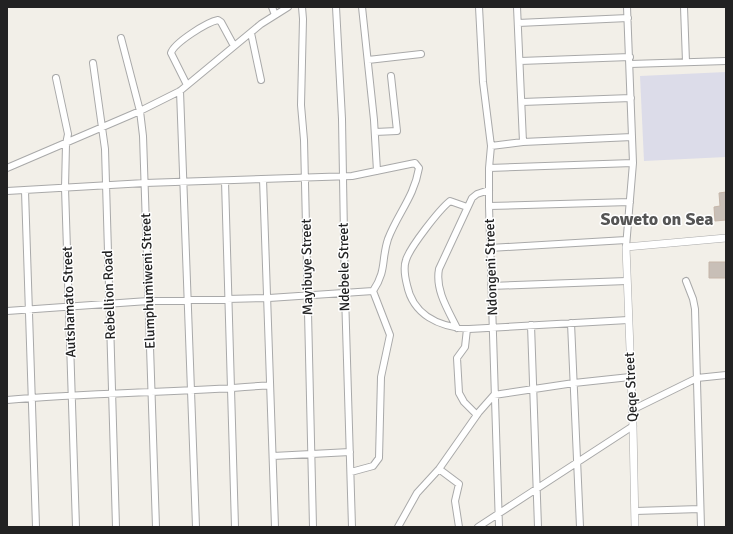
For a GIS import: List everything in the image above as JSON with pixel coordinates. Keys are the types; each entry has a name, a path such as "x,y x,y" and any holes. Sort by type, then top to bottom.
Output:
{"street":[{"path":"272,7 275,15"},
{"path":"7,168 101,129 180,91 234,46 288,7"},
{"name":"Mayibuye Street","path":"302,7 301,105 305,178 313,527"},
{"name":"Ndebele Street","path":"336,7 342,119 344,294 352,527"},
{"path":"362,7 375,132 377,171"},
{"name":"Ndongeni Street","path":"479,7 483,82 492,146 489,168 489,206 499,527"},
{"path":"517,7 523,142"},
{"path":"626,244 633,163 627,7"},
{"path":"684,7 686,62"},
{"path":"518,23 628,18"},
{"path":"187,85 170,53 172,48 178,42 218,20 221,22 234,46"},
{"path":"251,33 261,80"},
{"name":"Elumphumiweni Street","path":"121,38 140,111 145,183 156,527"},
{"path":"368,60 421,54"},
{"path":"520,61 630,57"},
{"path":"630,64 726,61"},
{"name":"Rebellion Road","path":"93,63 104,144 116,527"},
{"path":"375,132 397,131 391,76"},
{"name":"Autshamato Street","path":"56,78 68,134 66,144 65,188 76,527"},
{"path":"180,91 196,527"},
{"path":"522,102 631,98"},
{"path":"492,146 523,142 632,137"},
{"path":"7,191 145,183 342,177 356,176 415,163 419,168 414,189 389,236 383,272 373,291 390,335 381,377 379,458 373,466 351,472"},
{"path":"489,168 633,163"},
{"path":"263,179 269,298 270,386 275,527"},
{"path":"225,181 235,527"},
{"path":"457,328 442,296 438,274 467,207 474,196 489,190"},
{"path":"25,191 36,527"},
{"path":"467,207 452,200 448,202 411,250 405,267 409,294 415,307 426,316 457,328 467,329 628,320"},
{"path":"489,206 630,202"},
{"path":"490,248 626,244 726,238"},
{"name":"Qeqe Street","path":"626,244 633,426 635,527"},
{"path":"491,286 627,281"},
{"path":"686,281 695,310 701,527"},
{"path":"7,311 148,301 269,298 373,291"},
{"path":"571,323 580,527"},
{"path":"531,325 538,527"},
{"path":"467,329 465,347 457,358 459,393 464,402 477,415"},
{"path":"632,410 697,378 726,375"},
{"path":"398,527 417,493 439,469 477,415 494,395 574,382 630,377"},
{"path":"7,400 32,397 270,386"},
{"path":"478,527 633,426"},
{"path":"273,456 350,452"},
{"path":"439,469 458,484 455,501 459,527"},
{"path":"635,511 700,508"}],"shaded area":[{"path":"726,72 726,157 644,161 640,76"}],"building":[{"path":"726,192 726,220 715,221 714,207 720,206 719,193"},
{"path":"709,262 726,262 726,278 709,278"}],"district":[{"name":"Soweto on Sea","path":"657,219"}]}
